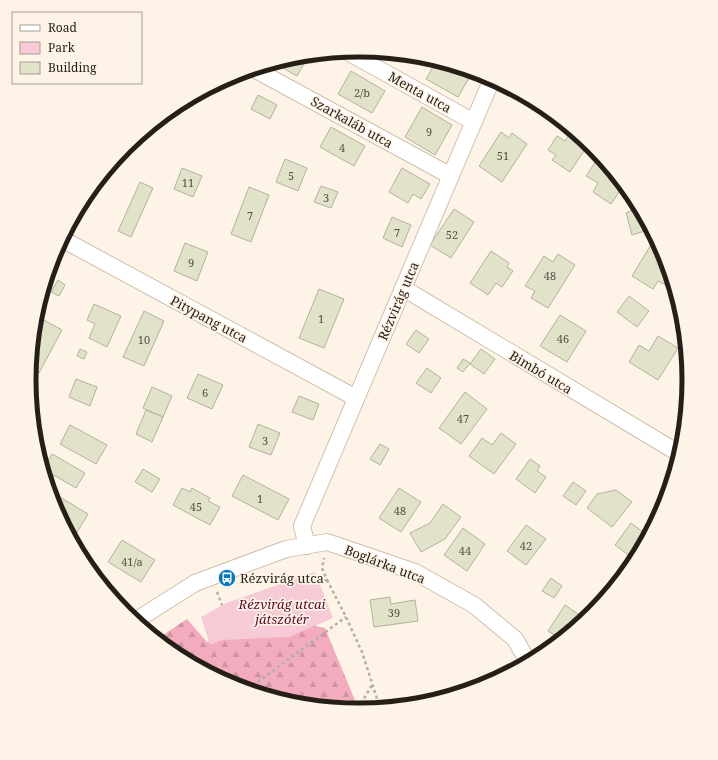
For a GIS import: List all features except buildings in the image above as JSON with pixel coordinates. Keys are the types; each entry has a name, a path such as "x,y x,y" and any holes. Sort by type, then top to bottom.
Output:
{"street":[{"name":"Menta utca","path":"357,57 474,122"},
{"name":"Szarkaláb utca","path":"260,72 451,176"},
{"name":"Rézvirág utca","path":"307,546 302,526 490,85"},
{"name":"Pitypang utca","path":"67,242 356,398"},
{"name":"Bimbó utca","path":"403,288 674,451"},
{"path":"141,618 195,583 286,549 327,542"},
{"name":"Boglárka utca","path":"327,542 414,572 474,605 515,639 525,657"}],"path":[{"path":"327,542 322,568 362,652 378,702"},
{"path":"319,582 327,580"},
{"path":"254,686 346,616"},
{"path":"360,703 372,684"}],"green space":[{"name":"Rézvirág utcai játszótér","path":"315,572 333,618 289,637 222,640 210,645 201,617 226,603"},
{"path":"187,619 207,642 281,619 325,628 356,703 296,697 255,686 216,670 197,660 162,636"}],"place":[{"name":"Rézvirág utca","path":"227,578"}]}
